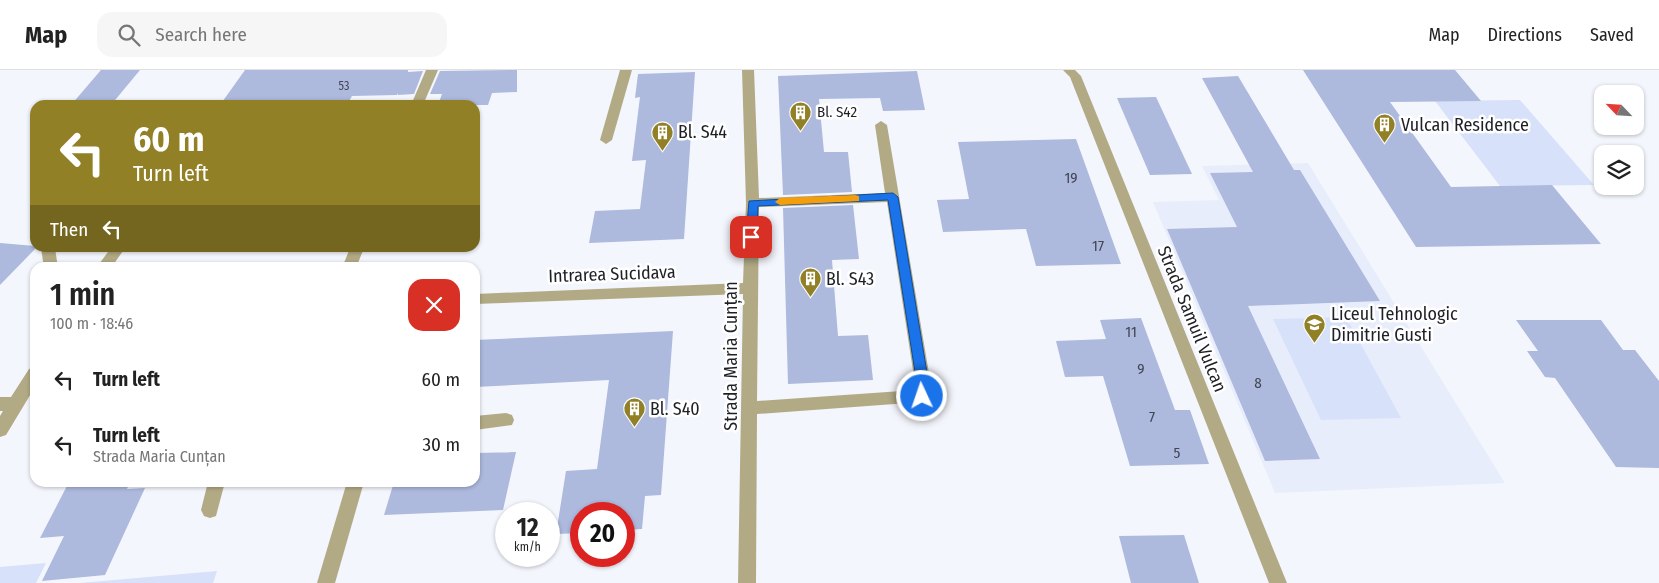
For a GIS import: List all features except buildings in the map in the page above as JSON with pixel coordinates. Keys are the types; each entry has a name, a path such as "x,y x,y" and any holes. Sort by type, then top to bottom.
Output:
{"street":[{"path":"419,100 432,70"},
{"path":"606,140 626,70"},
{"name":"Strada Maria Cunțan","path":"747,583 750,288 753,203 748,70"},
{"name":"Strada Samuil Vulcan","path":"1069,70 1075,76 1278,583"},
{"path":"750,408 922,396 924,391 880,125"},
{"path":"753,203 893,197"},
{"name":"Intrarea Sucidava","path":"480,299 750,288"},
{"path":"0,430 8,404 30,379"},
{"path":"480,423 506,420"},
{"path":"210,510 216,487"},
{"path":"326,583 355,487"}],"shaded area":[{"path":"1520,100 1594,185 1500,186 1435,101"},
{"name":"Liceul Tehnologic Dimitrie Gusti","path":"1308,163 1505,483 1275,493 1153,202 1219,200 1202,166"},
{"path":"1346,317 1401,418 1321,420 1273,319"},
{"path":"46,563 36,583 0,583 0,567"},
{"path":"217,571 213,583 80,583"}],"slow traffic":[{"path":"780,202 855,198"}],"place":[{"name":"Bl. S42","path":"801,131"},
{"name":"Vulcan Residence","path":"1385,144"},
{"name":"Bl. S44","path":"662,151"},
{"name":"Bl. S43","path":"810,298"},
{"name":"Liceul Tehnologic Dimitrie Gusti","path":"1315,343"},
{"name":"Bl. S40","path":"634,428"}],"route":[{"path":"751,237 753,203 893,197 924,391 922,396"}]}
